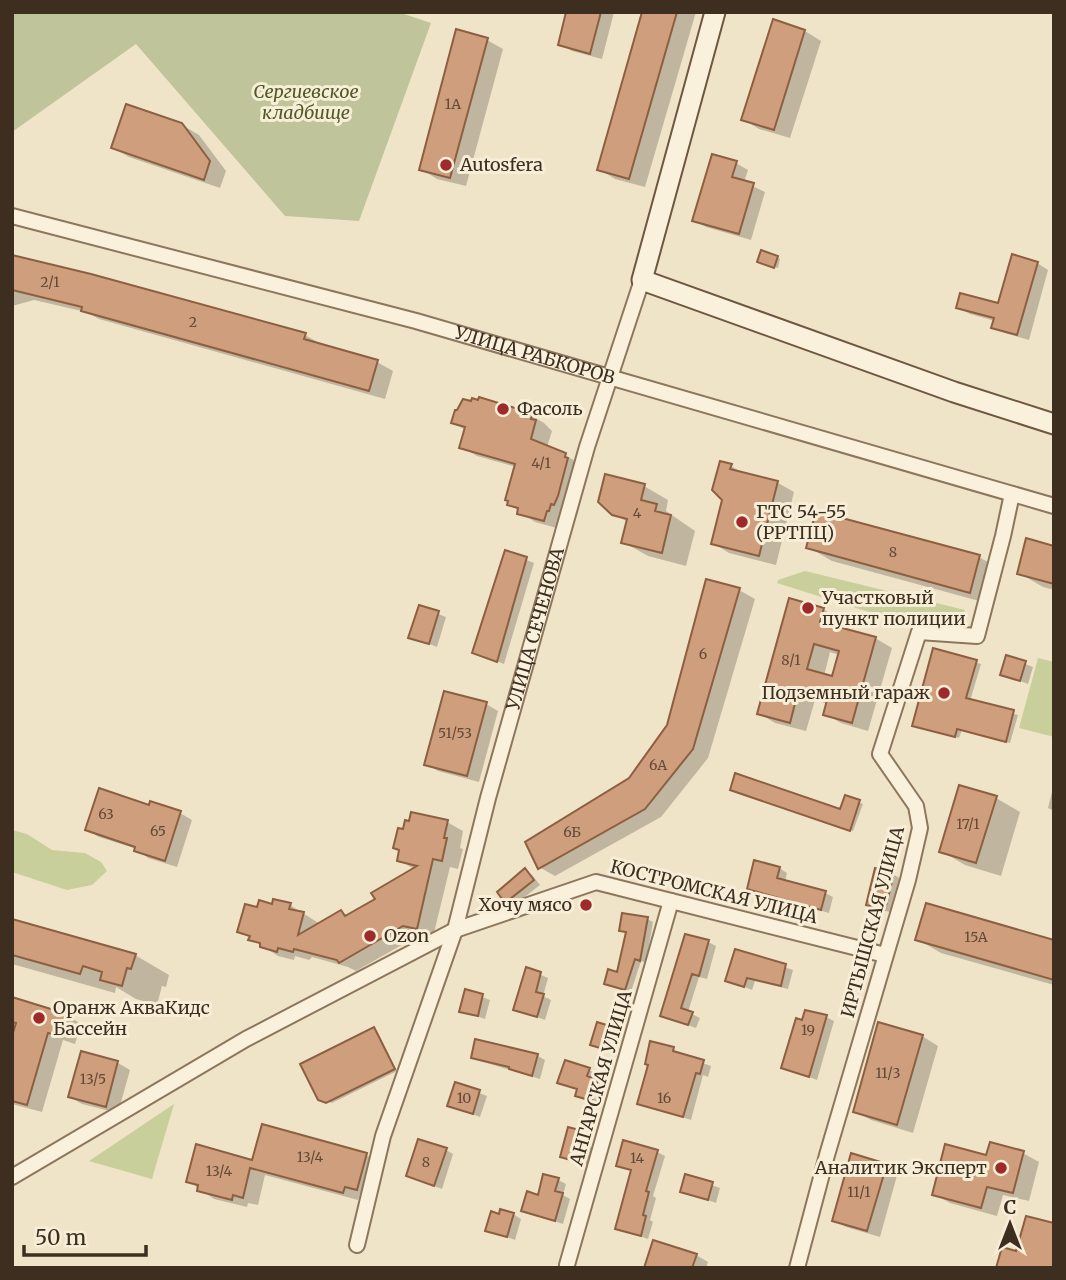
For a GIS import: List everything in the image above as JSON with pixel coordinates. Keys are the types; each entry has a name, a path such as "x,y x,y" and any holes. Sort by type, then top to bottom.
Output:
{"street":[{"name":"УЛИЦА СЕЧЕНОВА","path":"357,1245 383,1136 455,930 488,798 587,447 642,279 715,12"},
{"name":"УЛИЦА РАБКОРОВ","path":"12,216 415,321 1054,506"},
{"path":"642,279 954,392 1054,424"},
{"name":"ИРТЫШСКАЯ УЛИЦА","path":"797,1268 827,1155 908,880 920,828 916,806 880,754 919,632 977,636 1012,494"},
{"name":"КОСТРОМСКАЯ УЛИЦА","path":"12,1177 246,1040 455,930 596,882 885,955"},
{"name":"АНГАРСКАЯ УЛИЦА","path":"567,1265 671,901"}],"green space":[{"name":"Сергиевское кладбище","path":"12,12 398,12 431,23 359,221 285,216 136,44 12,132"},
{"path":"805,571 965,610 957,628 919,622 910,625 777,583 778,580"},
{"path":"1038,658 1054,662 1054,737 1019,728"},
{"path":"12,830 27,834 52,850 85,853 101,862 107,871 92,885 67,890 12,872"},
{"path":"174,1104 152,1179 89,1161"}],"building":[{"path":"566,12 601,12 590,54 558,45"},
{"path":"642,12 677,12 629,179 597,170"},
{"path":"773,19 805,30 774,130 741,120"},
{"path":"456,29 488,38 450,178 419,170"},
{"path":"126,104 182,123 210,161 204,180 111,148"},
{"path":"712,154 737,161 732,177 754,183 739,234 692,221"},
{"path":"761,250 778,256 774,268 757,262"},
{"path":"1012,254 1038,262 1017,335 991,328 994,318 956,308 960,293 998,303"},
{"path":"12,255 306,333 304,339 378,360 369,391 81,311 82,307 12,290"},
{"path":"479,397 528,412 527,414 532,415 531,419 536,420 531,439 566,453 565,457 568,458 558,496 547,511 544,521 517,514 518,508 507,505 508,501 505,500 515,464 459,448 465,427 451,423 455,410 463,399 471,401 472,398 478,400"},
{"name":"ГТС 54-55 (РРТПЦ)","path":"720,461 732,464 730,469 778,481 759,556 711,544 722,500 712,490"},
{"path":"605,474 645,484 641,500 657,504 655,511 671,515 662,553 621,543 627,519 612,515 598,502"},
{"path":"816,511 980,555 970,593 806,548"},
{"path":"1026,538 1054,546 1054,584 1017,574"},
{"path":"505,550 527,557 497,662 472,653"},
{"path":"706,579 740,588 693,749 645,809 538,869 525,842 629,778 667,725"},
{"path":"789,598 824,608 820,622 876,637 852,723 823,715 827,700 798,692 790,723 757,714","holes":["814,644 839,651 832,676 807,669"]},
{"path":"419,605 439,611 429,644 408,638"},
{"name":"Подземный гараж","path":"933,648 977,660 966,698 1014,710 1006,742 957,729 955,737 912,726"},
{"path":"1006,655 1026,661 1020,681 1000,675"},
{"path":"444,691 487,702 467,776 424,765"},
{"path":"735,773 840,809 845,795 860,800 850,831 730,790"},
{"path":"959,785 997,796 976,863 939,852"},
{"path":"99,788 149,805 150,801 181,811 165,861 134,851 135,847 85,830"},
{"path":"411,812 448,820 442,861 433,859 417,929 403,926 339,963 337,960 294,949 293,952 278,948 277,952 260,947 260,943 248,940 250,936 237,932 245,904 257,907 259,900 272,904 273,899 291,903 289,909 304,912 298,935 341,910 345,916 375,899 371,893 417,866 397,861 399,850 393,848 398,828 403,829"},
{"path":"754,860 780,867 777,878 826,891 821,910 747,889"},
{"path":"525,868 534,880 505,903 497,892"},
{"path":"875,868 894,873 885,910 866,905"},
{"path":"926,903 1054,940 1054,980 915,940"},
{"path":"622,913 648,917 640,961 635,959 625,990 604,984 608,969 617,972 626,932 619,931"},
{"path":"12,919 136,954 131,969 127,968 122,986 100,980 102,972 83,966 80,974 12,955"},
{"path":"685,934 709,940 699,976 692,974 681,1008 693,1012 688,1025 660,1016"},
{"path":"735,949 786,964 781,986 747,978 744,987 725,981"},
{"path":"526,967 541,972 536,992 544,994 537,1017 513,1010"},
{"path":"465,989 483,994 478,1016 459,1012"},
{"path":"12,997 67,1014 60,1036 48,1033 27,1105 12,1101 12,1036 16,1023 12,1022"},
{"path":"805,1010 827,1015 809,1077 781,1068 796,1018 802,1020"},
{"path":"597,1022 613,1027 607,1050 590,1045"},
{"path":"878,1022 923,1035 897,1125 853,1112"},
{"path":"374,1027 395,1069 326,1103 318,1100 300,1064"},
{"path":"475,1039 538,1054 532,1076 509,1067 471,1058"},
{"path":"650,1041 674,1047 673,1051 704,1060 700,1074 696,1073 683,1117 637,1104 648,1065 645,1064"},
{"path":"81,1051 118,1061 106,1107 68,1097"},
{"path":"565,1060 590,1068 587,1076 598,1080 592,1101 575,1096 577,1089 557,1083"},
{"path":"455,1082 480,1090 473,1114 447,1106"},
{"path":"262,1124 367,1153 357,1190 345,1187 343,1193 250,1168 243,1198 233,1195 232,1200 197,1191 198,1185 186,1182 196,1144 252,1160"},
{"path":"568,1127 583,1131 580,1141 588,1143 582,1163 560,1157"},
{"path":"418,1139 447,1148 434,1186 406,1176"},
{"path":"623,1140 658,1150 646,1191 649,1192 641,1236 615,1229 631,1170 616,1166"},
{"path":"990,1142 1024,1151 1013,1193 987,1187 981,1208 932,1195 945,1144 986,1155"},
{"path":"851,1153 887,1164 867,1231 832,1221"},
{"path":"543,1174 559,1178 555,1191 563,1193 555,1221 521,1211 527,1191 538,1195"},
{"path":"685,1174 713,1182 708,1200 680,1192"},
{"path":"500,1209 514,1213 507,1237 485,1231 491,1211 499,1214"},
{"path":"1026,1216 1054,1223 1054,1268 996,1268 1002,1247 1016,1251"},
{"path":"653,1240 697,1254 692,1268 644,1268"}],"place":[{"name":"Autosfera","path":"446,165"},
{"name":"Фасоль","path":"503,409"},
{"name":"ГТС 54-55 (РРТПЦ)","path":"742,522"},
{"name":"Участковый пункт полиции","path":"808,608"},
{"name":"Подземный гараж","path":"944,693"},
{"name":"Хочу мясо","path":"586,905"},
{"name":"Ozon","path":"370,936"},
{"name":"Оранж АкваКидс Бассейн","path":"39,1018"},
{"name":"Аналитик Эксперт","path":"1001,1168"}]}
